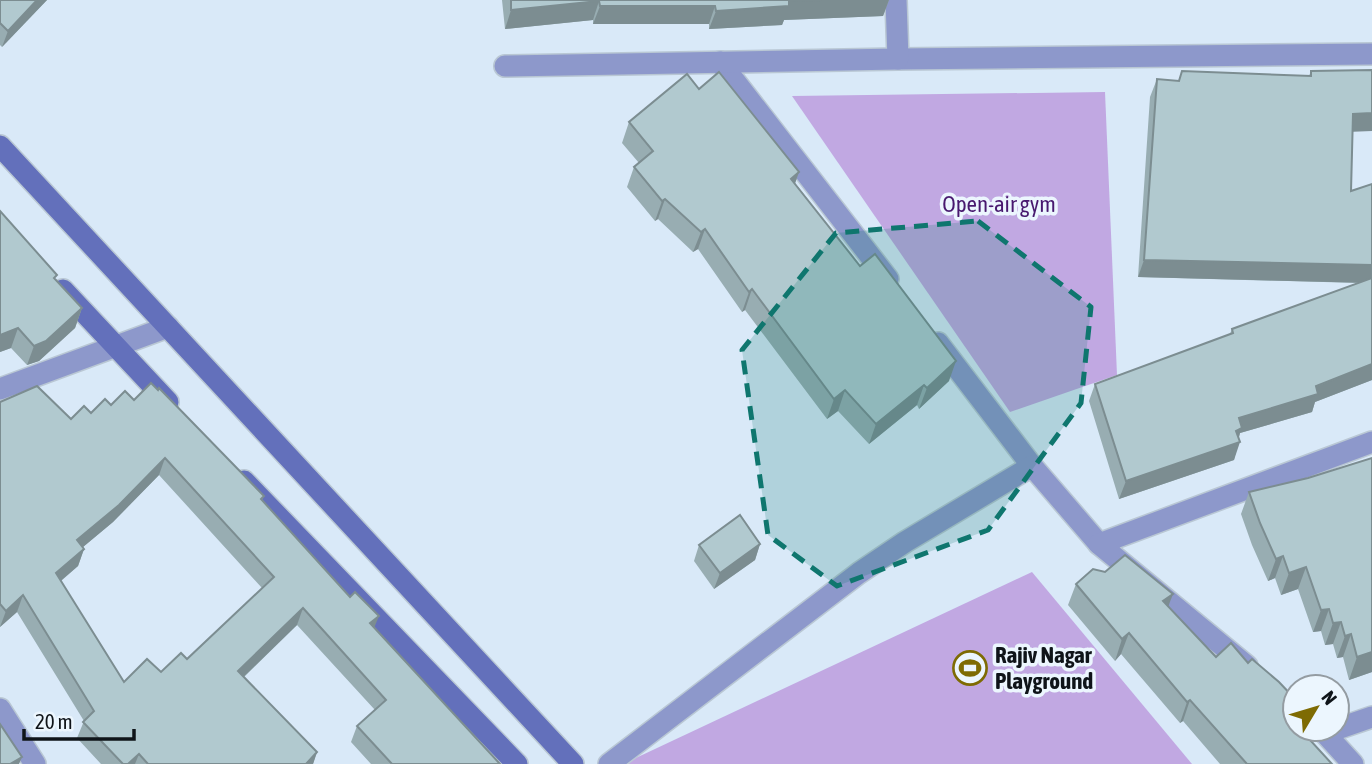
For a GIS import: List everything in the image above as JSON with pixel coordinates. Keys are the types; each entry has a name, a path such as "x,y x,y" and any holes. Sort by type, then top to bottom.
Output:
{"street":[{"path":"896,0 898,59"},
{"path":"505,66 1372,54"},
{"path":"720,62 904,300"},
{"path":"0,146 573,764"},
{"path":"53,279 182,416"},
{"path":"0,389 168,327"},
{"path":"929,332 1032,466 1099,544 1266,681"},
{"path":"1099,544 1372,442"},
{"path":"229,466 517,764"},
{"path":"609,764 859,573 905,542 1032,466"},
{"path":"0,709 34,759"},
{"path":"1351,724 1372,717"},
{"path":"1339,743 1353,764"}],"highlighted area":[{"path":"978,221 1091,307 1081,403 988,530 837,586 768,535 742,350 836,233"}],"green space":[{"name":"Open-air gym","path":"1105,92 1117,375 1010,412 792,96"},
{"name":"Rajiv Nagar Playground","path":"1032,572 1192,764 623,764"}],"building":[{"path":"0,0 37,0 8,31 0,23"},
{"path":"511,0 821,0 789,1 789,6 716,11 715,6 600,6 599,1 511,10"},
{"path":"1372,70 1372,113 1353,114 1351,191 1372,184 1372,265 1144,260 1157,79 1179,81 1182,71 1311,76 1311,71"},
{"path":"719,72 799,172 791,179 860,266 875,254 956,361 927,388 924,385 876,424 845,390 834,399 752,289 749,292 705,229 701,232 665,199 662,201 634,167 653,151 629,122 687,74 699,89"},
{"path":"0,211 57,275 54,278 82,308 46,341 34,346 18,328 0,335"},
{"path":"1372,278 1372,364 1316,386 1318,394 1239,418 1242,428 1236,431 1240,442 1126,481 1095,384 1233,333 1232,329"},
{"path":"151,383 158,390 159,388 264,496 261,499 350,597 355,592 379,616 370,623 500,764 392,764 357,726 386,700 303,608 238,671 317,752 306,764 148,764 139,754 128,764 123,764 83,722 94,711 23,595 6,611 0,604 0,402 37,386 71,419 84,406 91,413 105,399 111,405 125,391 134,400","holes":["165,458 274,577 187,659 181,653 161,672 147,659 124,682 56,573 84,549 77,540 119,505"]},
{"path":"1372,458 1372,652 1357,657 1351,634 1345,636 1341,622 1333,623 1329,609 1321,610 1306,567 1289,573 1283,556 1276,559 1249,492 1308,478"},
{"path":"740,515 760,544 720,573 699,545"},
{"path":"1125,555 1173,594 1163,601 1216,657 1231,643 1248,663 1252,659 1281,684 1281,743 1313,743 1332,764 1247,764 1190,700 1187,702 1129,633 1122,639 1076,584 1093,569 1105,572"},
{"path":"0,724 22,757 10,764 0,764"}],"place":[{"name":"Rajiv Nagar Playground","path":"970,668"}]}
